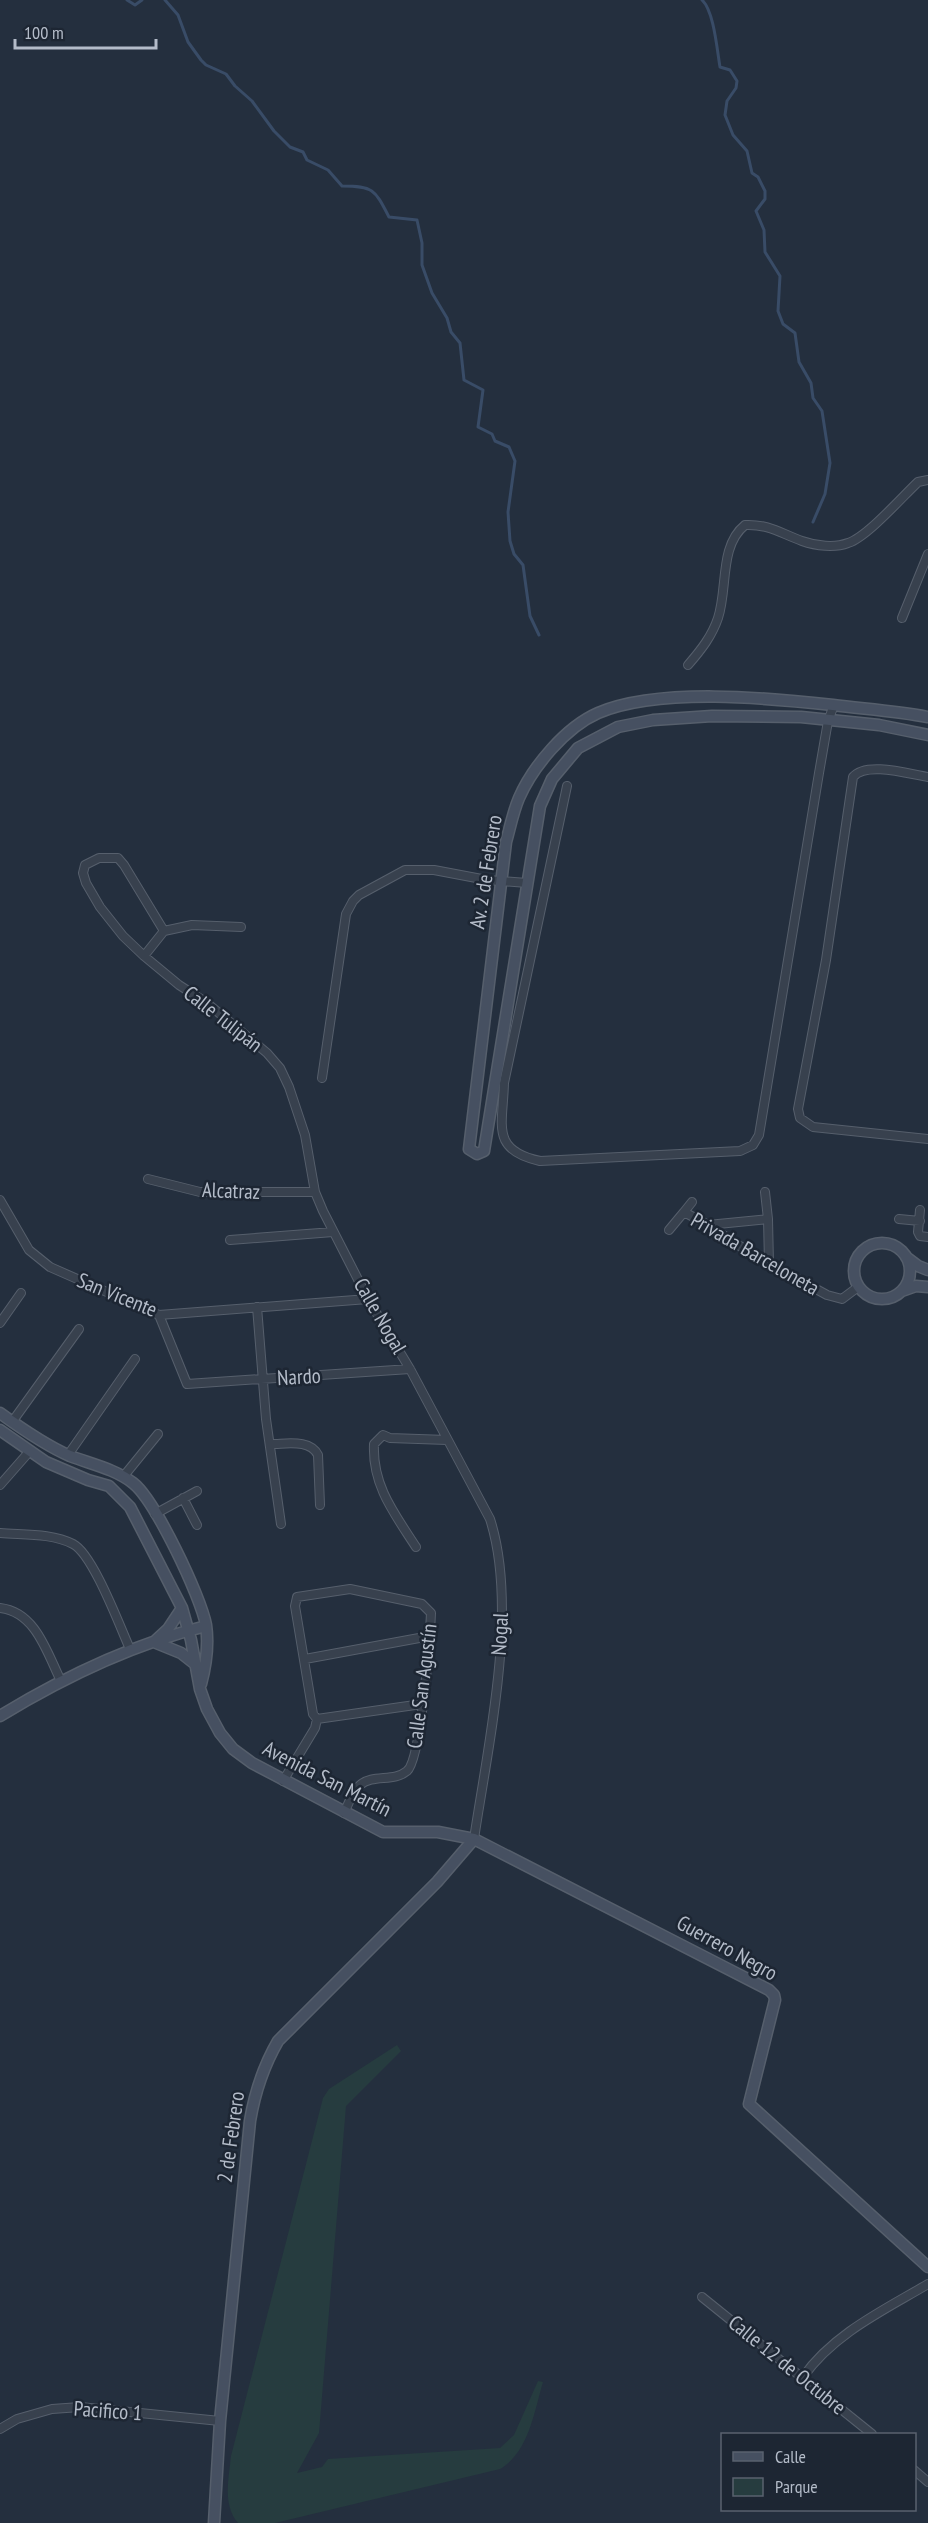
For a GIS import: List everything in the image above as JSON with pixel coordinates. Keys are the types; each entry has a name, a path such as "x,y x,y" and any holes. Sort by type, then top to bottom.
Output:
{"main road":[{"name":"Av. 2 de Febrero","path":"928,717 884,709 804,701 715,697 654,700 630,704 597,714 568,732 545,756 519,798 506,842 469,1149 477,1154 484,1151 540,806 552,779 578,748 618,727 654,720 712,716 801,717 879,725 928,735"},
{"path":"928,1270 918,1266 896,1247 887,1243 876,1243 866,1247 859,1254 854,1264 853,1274 858,1287 867,1295 877,1299 888,1298 916,1286 928,1287"},
{"path":"902,1291 909,1277 910,1268 906,1257"},
{"path":"0,1413 27,1433 68,1455 123,1477 141,1491 195,1591 206,1626 200,1666"},
{"path":"0,1430 46,1462 88,1480 109,1486 130,1507 141,1523 182,1608 200,1666"},
{"path":"154,1642 168,1629 182,1608"},
{"path":"1,1713 130,1649 206,1626"},
{"path":"154,1642 181,1653 200,1666"},
{"name":"Avenida San Martín","path":"200,1666 200,1689 211,1717 233,1749 252,1763 383,1832 438,1832 474,1839"},
{"name":"Guerrero Negro","path":"474,1839 769,1990 775,2000 749,2104 928,2266"},
{"name":"2 de Febrero","path":"214,2523 220,2421 250,2121 255,2092 264,2066 278,2041 436,1882 474,1839"}],"street":[{"path":"688,665 708,641 719,617 730,545 736,532 745,525 773,528 803,542 838,546 850,543 862,535 918,482 928,480"},
{"path":"902,618 928,554"},
{"path":"567,786 504,1083 503,1132 506,1144 519,1156 540,1161 740,1151 753,1145 759,1135 828,721 834,705"},
{"path":"928,777 868,768 857,772 853,777 826,960 798,1109 800,1118 813,1127 928,1139"},
{"name":"Calle Tulipán","path":"164,931 118,858 92,860 85,865 83,873 86,883 106,915 144,956 179,985 207,1003 267,1053 280,1068 305,1135 315,1192"},
{"path":"322,1078 346,914 353,901 395,873 414,868 501,882 527,883"},
{"path":"144,956 164,931 192,925 241,927"},
{"name":"Alcatraz","path":"148,1179 210,1193 315,1192"},
{"name":"Calle Nogal","path":"315,1192 368,1299 410,1369 447,1440"},
{"path":"765,1192 769,1263"},
{"name":"San Vicente","path":"0,1200 29,1250 50,1267 159,1315 368,1299"},
{"name":"Privada Barceloneta","path":"669,1230 692,1202"},
{"path":"920,1210 919,1234 928,1237"},
{"name":"Privada Barceloneta","path":"684,1212 769,1263 835,1298 846,1297 858,1287"},
{"path":"708,1225 768,1219"},
{"path":"899,1219 920,1221"},
{"path":"230,1240 333,1232"},
{"path":"0,1323 21,1293"},
{"path":"257,1307 263,1379 281,1524"},
{"name":"Nardo","path":"159,1315 187,1384 410,1369"},
{"path":"12,1422 79,1329"},
{"path":"68,1455 135,1359"},
{"path":"123,1477 158,1434"},
{"path":"416,1547 390,1506 373,1464 374,1444 383,1435 390,1438 447,1440"},
{"name":"Nogal","path":"447,1440 490,1519 495,1534 501,1584 501,1633 495,1695 474,1839"},
{"path":"271,1444 307,1444 315,1449 318,1455 320,1505"},
{"path":"0,1485 29,1452"},
{"path":"88,1480 94,1465"},
{"path":"155,1514 196,1491"},
{"path":"183,1498 197,1525"},
{"path":"0,1533 51,1538 74,1544 85,1554 113,1608 130,1649"},
{"name":"Calle San Agustín","path":"305,1659 296,1606 297,1597 350,1589 422,1604 431,1613 422,1704 414,1760 410,1770 401,1776 371,1780 360,1785 344,1813"},
{"path":"0,1608 10,1609 24,1616 34,1626 61,1682"},
{"path":"317,1719 313,1714 305,1659 430,1636"},
{"path":"317,1719 422,1704"},
{"path":"283,1781 315,1728 317,1719"},
{"name":"Calle 12 de Octubre","path":"803,2377 815,2361 842,2337 928,2284"},
{"name":"Calle 12 de Octubre","path":"702,2297 871,2433"},
{"name":"Pacifico 1","path":"0,2429 17,2419 52,2409 80,2407 220,2421"},
{"path":"916,2471 928,2482"}],"green space":[{"path":"397,2045 401,2051 346,2106 319,2433 297,2473 322,2467 328,2459 500,2448 514,2435 538,2381 543,2382 533,2418 518,2452 500,2469 275,2523 238,2523 233,2516 228,2499 231,2456 323,2098 329,2089"}],"waterway":[{"path":"127,0 135,5 142,0"},
{"path":"165,0 178,15 188,42 201,60 206,65 226,74 290,147 303,152 307,160 328,170 342,186 361,187 372,191 389,217 417,220 422,243 422,265 432,293 447,318 451,332 460,343 464,380 483,390 478,427 492,434 495,441 509,447 515,461 508,512 510,541 514,554 523,565 530,616 539,635"},
{"path":"702,0 712,22 720,67 730,70 737,81 736,88 727,101 725,115 733,135 747,151 752,173 758,177 765,191 765,199 756,211 764,230 765,252 780,276 778,311 783,324 795,333 799,362 811,383 813,398 822,411 830,463 825,494 813,522"}]}
